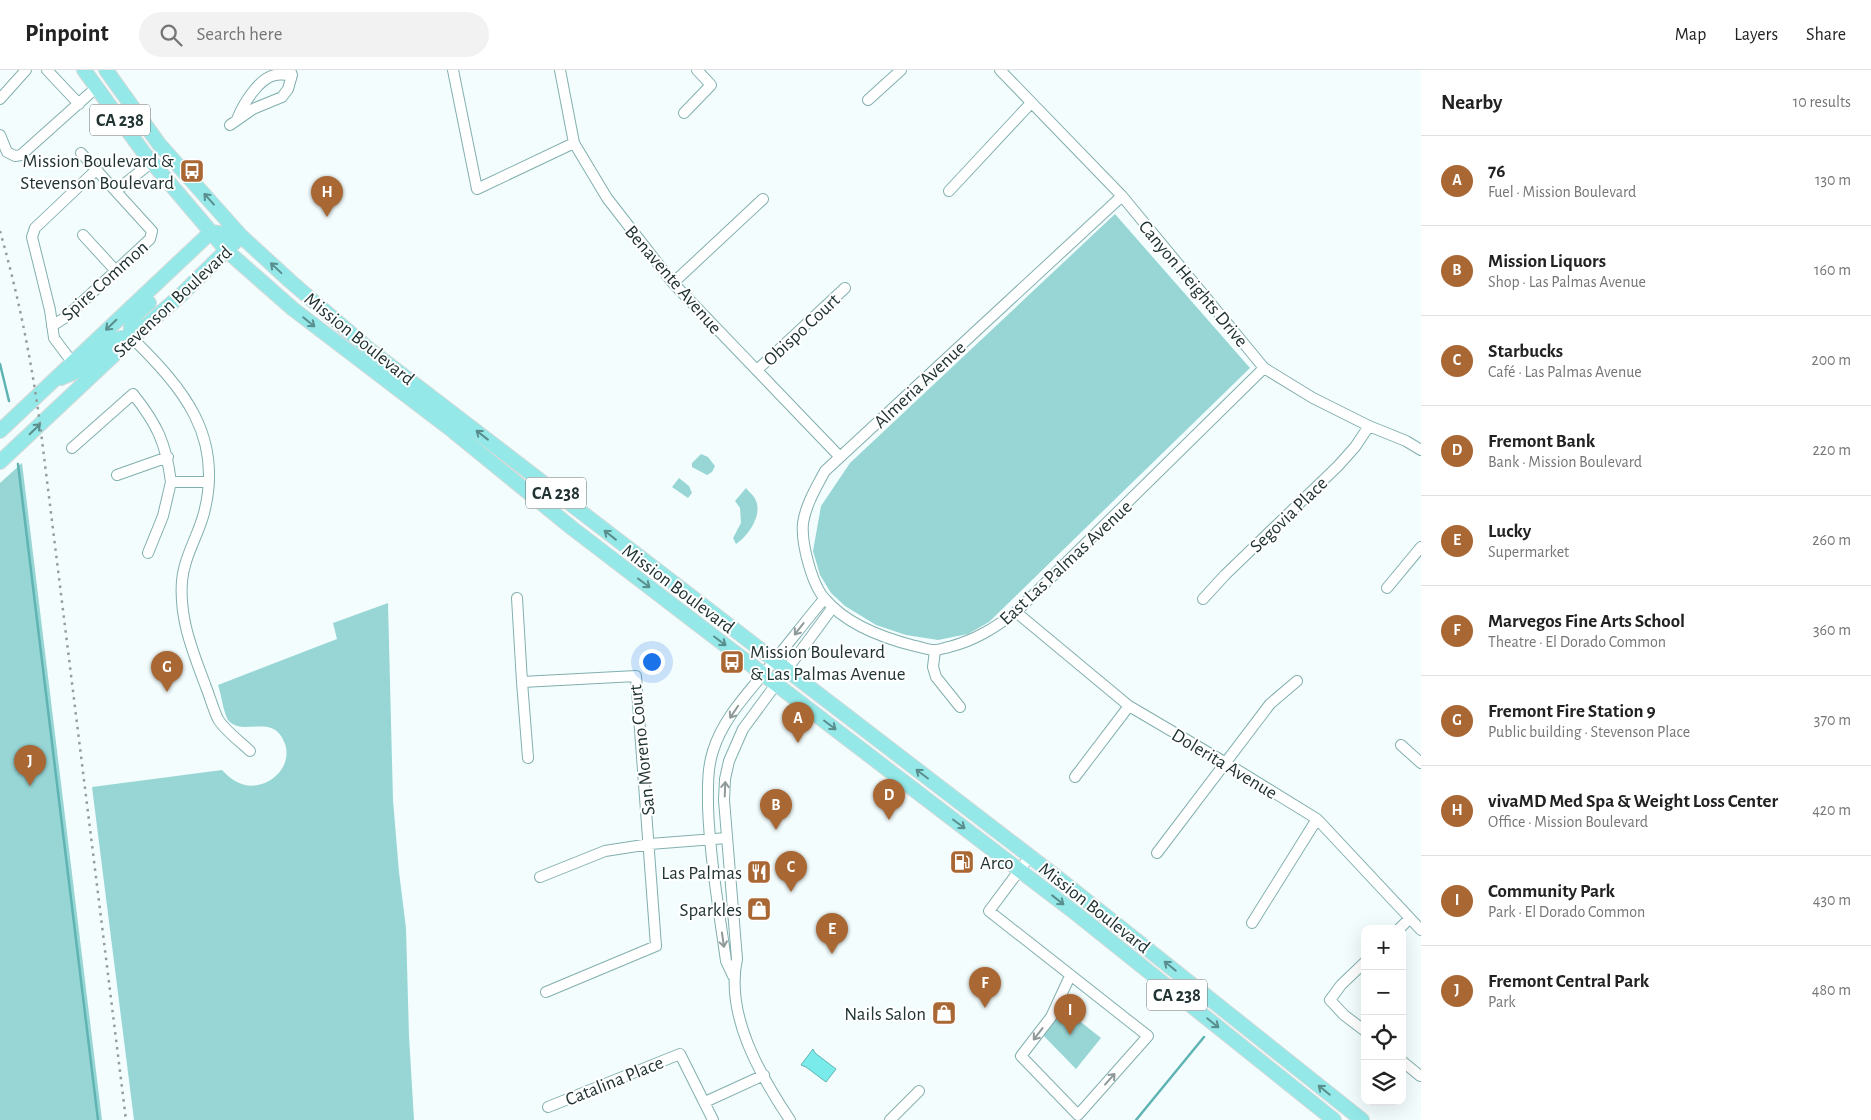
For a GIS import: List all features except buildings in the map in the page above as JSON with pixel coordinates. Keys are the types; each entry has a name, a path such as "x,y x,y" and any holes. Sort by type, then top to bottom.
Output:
{"main road":[{"name":"Mission Boulevard","path":"84,70 152,162 227,251 312,324 415,402 572,528 1019,870 1334,1120"},
{"name":"Mission Boulevard","path":"106,70 159,144 241,236 370,350 1030,856 1362,1120"},
{"name":"Stevenson Boulevard","path":"0,431 211,232 241,236"},
{"name":"Stevenson Boulevard","path":"0,462 132,338 182,294 241,236"},
{"path":"47,387 79,370 112,341 121,337 132,338 130,329 133,318 177,275 189,252"}],"street":[{"path":"0,99 26,70"},
{"path":"47,70 79,104"},
{"path":"453,70 477,188 574,143"},
{"name":"Benavente Avenue","path":"560,70 574,143 607,198 673,283 840,458"},
{"path":"684,113 711,85 697,70"},
{"path":"868,100 901,70"},
{"name":"Canyon Heights Drive","path":"1000,70 1122,196 1264,368 1313,398 1369,426 1406,441 1421,450"},
{"path":"291,72 288,89 282,97 253,109 234,122 249,98 266,80 274,75 291,72"},
{"path":"0,134 8,152 15,156 21,156 96,87"},
{"path":"949,191 1031,103"},
{"path":"81,152 116,190 152,162"},
{"path":"72,362 54,338 50,310 32,237 35,228 92,174 98,171"},
{"name":"Spire Common","path":"52,326 66,317 150,239 152,231 116,190"},
{"name":"Almeria Avenue","path":"833,607 818,590 803,540 803,525 811,495 825,471 1122,196"},
{"path":"673,283 763,199"},
{"path":"84,235 116,271"},
{"name":"Obispo Court","path":"756,370 845,288"},
{"path":"132,338 171,378 199,423 205,446 208,482 206,506 186,561 182,580 182,611 191,646 219,720 250,751"},
{"name":"East Las Palmas Avenue","path":"833,607 847,618 880,636 935,650 963,643 987,633 1016,612 1264,368"},
{"path":"72,448 133,394 150,416 162,438 168,457 171,482 163,516 148,553"},
{"name":"Segovia Place","path":"1203,599 1225,575 1338,466 1355,447 1369,426"},
{"path":"117,475 168,457"},
{"path":"171,482 208,482"},
{"path":"1387,588 1421,547"},
{"path":"517,598 528,758"},
{"path":"790,1120 754,1056 740,1019 733,976 726,961 710,839 708,784 713,750 731,716 751,687 824,599"},
{"path":"733,976 737,960 726,838 725,786 729,761 743,730 833,607"},
{"name":"Dolerita Avenue","path":"1016,612 1129,706 1317,819 1421,930"},
{"path":"935,650 933,667 936,677 960,707"},
{"name":"San Moreno Court","path":"522,682 636,676 650,844"},
{"path":"1157,853 1270,704 1297,682"},
{"path":"1075,777 1129,706"},
{"path":"1401,745 1421,763"},
{"path":"1252,923 1317,819"},
{"path":"540,877 605,851 650,844 726,838"},
{"path":"546,992 656,946 650,844"},
{"path":"1030,856 989,912 1148,1036 1078,1115 1021,1056 1051,1017 1070,976"},
{"path":"1403,925 1409,919"},
{"path":"1361,966 1341,985 1330,1000 1361,1027"},
{"name":"Catalina Place","path":"548,1107 680,1054 705,1102"},
{"path":"1406,1065 1420,1076"},
{"path":"713,1120 705,1102 764,1075"},
{"path":"890,1120 919,1091"}],"shaded area":[{"path":"1115,214 1250,368 989,622 968,634 938,640 906,635 876,625 845,606 831,593 820,575 813,551 821,506 850,463"},
{"path":"701,454 708,457 715,466 712,472 707,475 692,467 692,463"},
{"path":"22,463 102,1120 0,1120 0,483"},
{"path":"679,478 689,486 692,493 688,498 672,487"},
{"path":"746,488 754,497 758,510 750,530 736,544 733,538 741,523 740,508 735,501"},
{"path":"388,603 393,800 406,928 414,1120 134,1120 92,787 222,770 235,781 246,785 265,783 280,771 285,763 287,754 285,744 280,734 274,729 243,727 229,721 218,685 337,639 333,623"},
{"path":"1058,1004 1101,1038 1076,1069 1040,1032"},
{"path":"813,1049 815,1053 836,1069 826,1082 801,1065"}],"waterway":[{"path":"0,364 9,401"},
{"path":"18,464 98,1120"},
{"path":"1136,1120 1204,1037"}],"railway":[{"path":"0,231 13,278 23,326 40,424 126,1120"}],"place":[{"name":"Mission Boulevard & Stevenson Boulevard","path":"192,171"},
{"name":"vivaMD Med Spa & Weight Loss Center","path":"327,217"},
{"name":"Mission Boulevard & Las Palmas Avenue","path":"732,662"},
{"name":"Fremont Fire Station 9","path":"167,692"},
{"name":"76","path":"798,743"},
{"name":"Fremont Central Park","path":"30,786"},
{"name":"Fremont Bank","path":"889,820"},
{"name":"Mission Liquors","path":"776,830"},
{"name":"Arco","path":"962,862"},
{"name":"Las Palmas","path":"759,872"},
{"name":"Starbucks","path":"791,892"},
{"name":"Sparkles","path":"759,909"},
{"name":"Lucky","path":"832,954"},
{"name":"Marvegos Fine Arts School","path":"985,1008"},
{"name":"Nails Salon","path":"944,1013"},
{"name":"Community Park","path":"1070,1035"}]}
